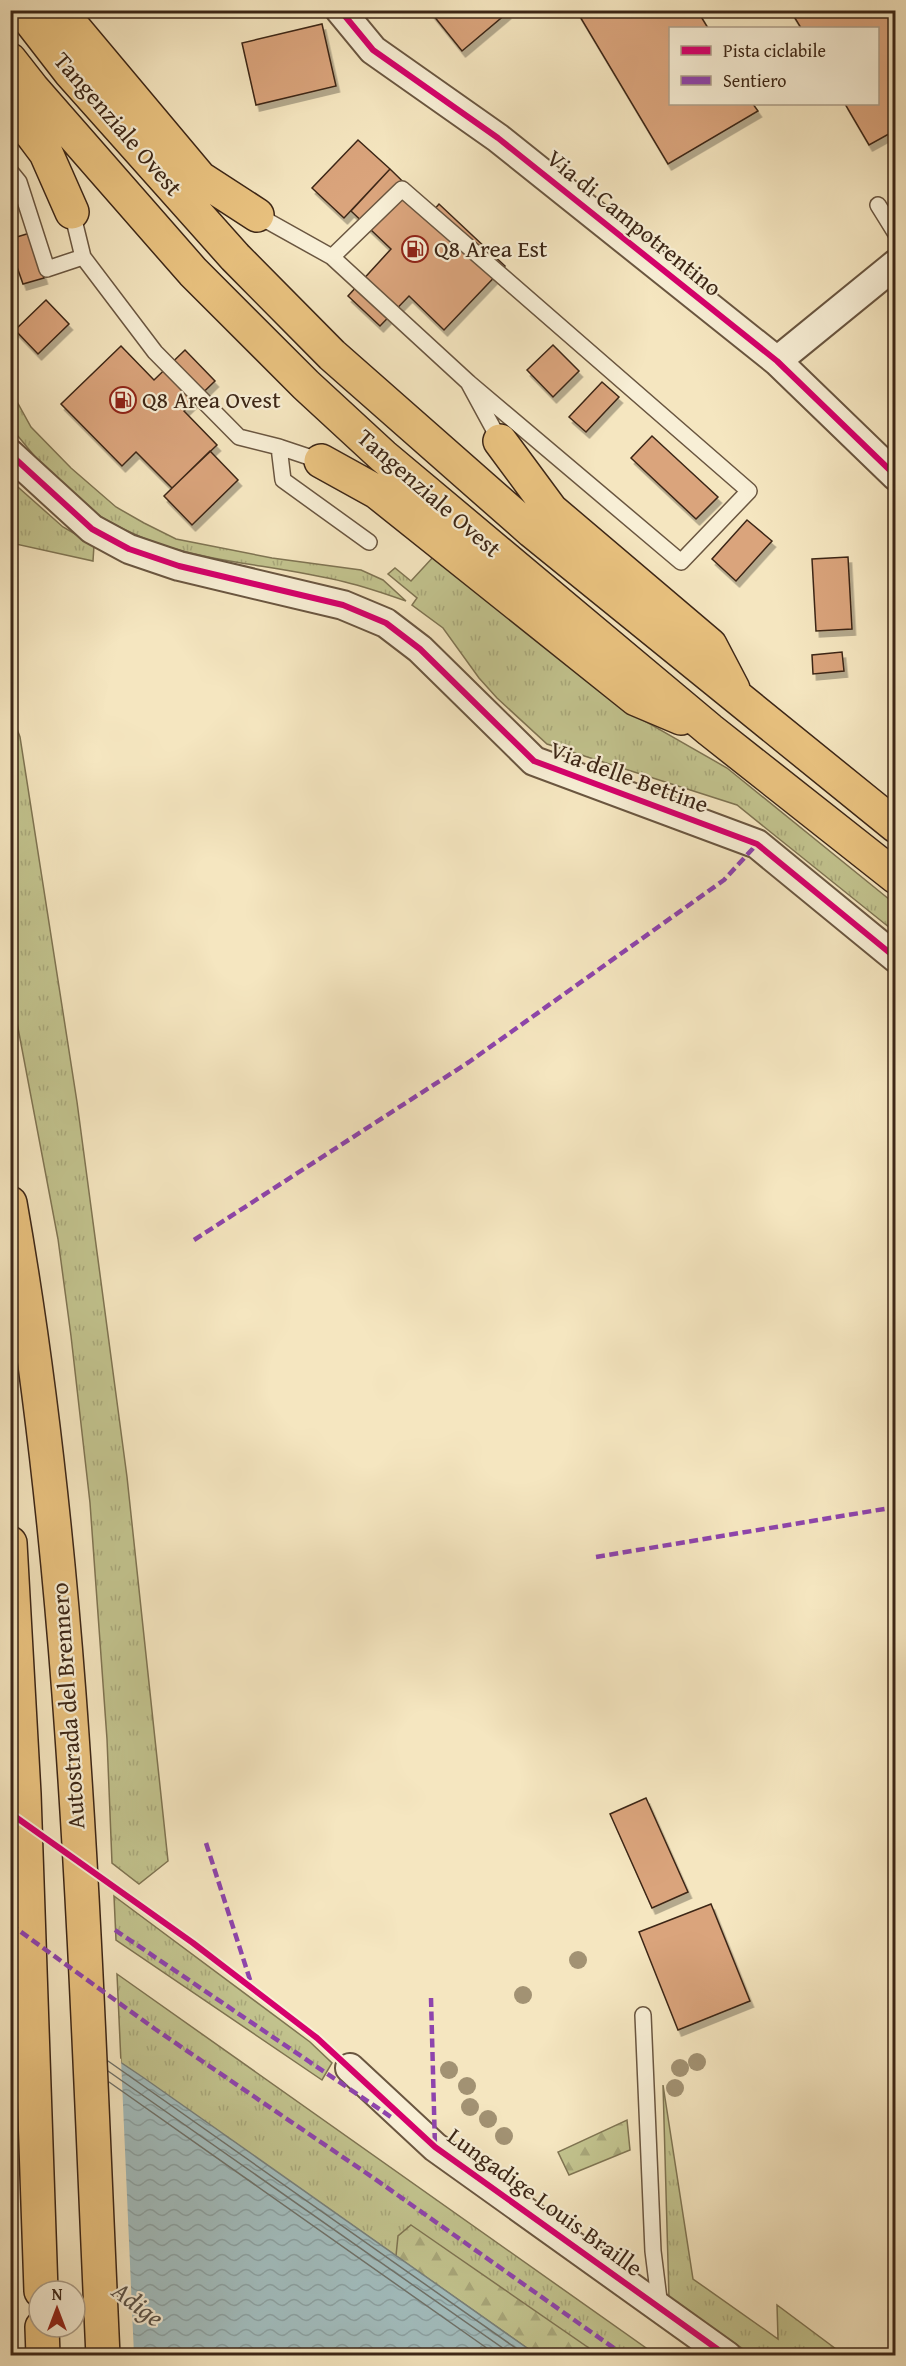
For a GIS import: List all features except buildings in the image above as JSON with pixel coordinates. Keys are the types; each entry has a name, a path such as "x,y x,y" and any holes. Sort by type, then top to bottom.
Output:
{"highway":[{"name":"Tangenziale Ovest","path":"22,10 70,72 235,257 332,355 532,531 896,826"},
{"path":"59,10 200,178 257,215"},
{"name":"Tangenziale Ovest","path":"10,60 193,272 306,385 383,456 710,730 896,877"},
{"path":"10,105 46,153 72,212"},
{"path":"500,441 551,510 710,645 739,701"},
{"path":"321,461 377,492 636,699 710,730"},
{"name":"Autostrada del Brennero","path":"10,1203 26,1289 54,1523 78,1829 103,2355"},
{"name":"Autostrada del Brennero","path":"10,1543 24,1794 41,2279"},
{"path":"42,2339 43,2355"}],"street":[{"name":"Via di Campotrentino","path":"340,10 373,50 498,138 777,361 896,476"},
{"path":"777,361 896,264"},
{"name":"Via delle Bettine","path":"10,454 92,529 129,549 179,566 343,605 386,623 420,649 534,761 757,844 896,958"},
{"name":"Lungadige Louis Braille","path":"350,2067 435,2147 727,2355"}],"lane":[{"path":"10,171 20,182 47,269 83,257"},
{"path":"257,215 332,257 468,382 681,562 749,490 402,189 332,257"},
{"path":"878,205 896,234"},
{"path":"72,212 83,257 155,352 239,437 321,461"},
{"path":"468,382 500,441"},
{"path":"279,447 283,480 369,542"},
{"path":"643,2015 653,2251 660,2307"}],"green space":[{"path":"10,389 31,427 71,468 116,507 144,523 176,539 272,558 361,570 383,580 406,601 345,582 203,556 137,535 104,519 71,496 11,428"},
{"path":"10,480 63,527 94,545 93,561 11,543"},
{"path":"435,555 634,715 727,768 895,904 895,932 737,805 547,744 497,698 479,678 443,628 412,605 417,598 388,574 395,568 411,581"},
{"path":"10,710 20,737 77,1102 127,1477 168,1861 139,1884 112,1863 107,1739 90,1503 71,1336 58,1239 11,991"},
{"path":"114,1896 310,2042 332,2063 322,2080 116,1940"},
{"path":"117,1974 656,2355 537,2355 121,2063"},
{"path":"663,2085 693,2279 778,2339 777,2305 844,2355 752,2355 669,2298"},
{"path":"627,2120 630,2150 569,2175 558,2152"},
{"path":"411,2225 599,2355 537,2355 396,2256 398,2236"}],"water":[{"name":"Adige","path":"10,1988 144,2078 537,2355 11,2355"}],"pier":[{"path":"11,1985 121,2059 134,2355 10,2355"}],"marked path":[{"path":"194,1240 469,1062 724,880 757,844"},
{"path":"596,1557 896,1507"},
{"path":"206,1843 252,1986"},
{"path":"10,1924 155,2029 375,2179 625,2356"},
{"path":"115,1930 391,2117"},
{"path":"431,1998 435,2147"}],"cycle path":[{"path":"340,10 373,50 498,138 777,361 896,476"},
{"path":"10,454 92,529 129,549 179,566 343,605 386,623 420,649 534,761 757,844 896,958"},
{"path":"10,1813 193,1943 317,2038 435,2147 727,2356"}],"place":[{"name":"Q8 Area Est","path":"415,249"},
{"name":"Q8 Area Ovest","path":"123,400"}]}
